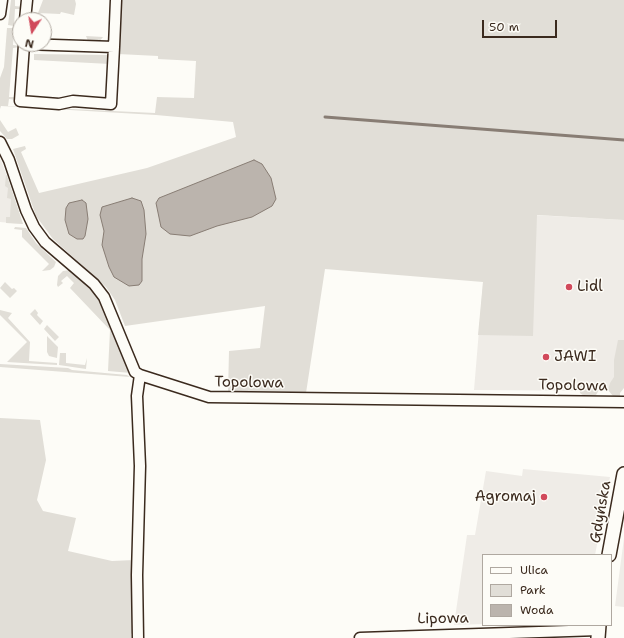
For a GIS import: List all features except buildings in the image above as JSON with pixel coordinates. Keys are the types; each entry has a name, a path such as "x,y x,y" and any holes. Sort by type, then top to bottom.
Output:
{"main road":[{"name":"Gdyńska","path":"609,554 624,474"}],"street":[{"path":"0,14 2,0"},
{"path":"26,12 27,0"},
{"path":"24,52 20,101 59,104 73,101 111,104 116,0"},
{"path":"52,46 114,47"},
{"path":"0,142 9,160 26,210 34,228 45,242 99,290 108,305 135,372 140,375 137,396 140,466 137,575 138,638"},
{"name":"Topolowa","path":"140,375 209,397 624,402"},
{"name":"Lipowa","path":"360,638 599,631"}],"shaded area":[{"path":"0,158 7,176 23,224 0,222"},
{"path":"496,213 624,220 624,383 611,391 474,390 483,282"},
{"path":"523,469 610,477 595,554 482,554 482,624 454,625 467,535 475,535 486,471 522,476"},
{"path":"624,538 624,607 615,606"}],"green space":[{"path":"11,0 15,0 15,6 23,7 22,9 15,9 15,12 12,12 12,26 8,25"},
{"path":"43,0 75,0 76,4 74,15 61,12 60,14 52,14 52,12 38,12"},
{"path":"122,0 624,0 624,220 537,215 533,336 478,335 483,282 325,269 306,393 228,393 229,351 260,348 265,306 125,326 115,300 106,287 53,239 36,216 13,149 25,146 26,149 21,152 39,193 147,168 236,137 233,122 156,115 1,106 0,109 0,78 4,67 7,28 12,28 13,52 9,97 16,97 16,100 9,99 8,106 155,113 157,97 194,98 196,61 158,59 158,56 118,54"},
{"path":"86,36 103,37 99,42 88,41"},
{"path":"34,54 107,55 109,56 110,64 34,60"},
{"path":"0,120 8,132 16,128 19,135 12,139 7,139 0,131"},
{"path":"6,175 23,224 6,223 6,217 10,217 11,199 7,198 8,188 5,186"},
{"path":"15,227 26,228 36,243 56,262 54,267 50,270 42,271 49,264 22,237 22,230 14,229"},
{"path":"70,270 88,285 101,300 131,373 108,371 110,330 70,288 74,283 67,276 61,281 63,283 58,287 58,276 63,271"},
{"path":"5,282 12,289 14,288 17,291 10,298 0,288"},
{"path":"35,309 38,313 37,315 43,321 40,325 30,314"},
{"path":"0,310 12,313 8,318 30,342 29,361 57,363 57,365 7,362 27,342 0,315"},
{"path":"47,325 59,337 55,341 44,329"},
{"path":"47,336 58,347 57,358 49,356 47,352"},
{"path":"618,340 624,340 624,388 620,393 620,397 613,396 608,390 614,377 614,360"},
{"path":"60,353 66,353 66,363 85,365 87,358 86,369 59,365"},
{"path":"0,364 68,368 72,370 127,375 130,377 0,367"},
{"path":"579,385 596,385 599,390 596,395 585,397 580,393"},
{"path":"0,418 40,420 46,460 37,500 43,511 76,518 68,551 112,561 134,560 134,632 131,634 131,638 0,638"}],"water":[{"path":"254,160 262,164 271,178 276,199 272,206 252,217 217,226 190,236 170,234 161,227 156,203 159,198"},
{"path":"132,198 141,201 144,210 146,234 142,259 142,281 139,285 129,286 114,277 109,267 102,245 104,231 100,215 102,207"},
{"path":"82,200 86,203 88,219 85,236 83,239 77,239 69,234 65,220 66,208 69,203"}],"waterway":[{"path":"325,117 624,140"}],"place":[{"name":"Lidl","path":"569,287"},
{"name":"JAWI","path":"546,357"},
{"name":"Agromaj","path":"544,497"}]}
